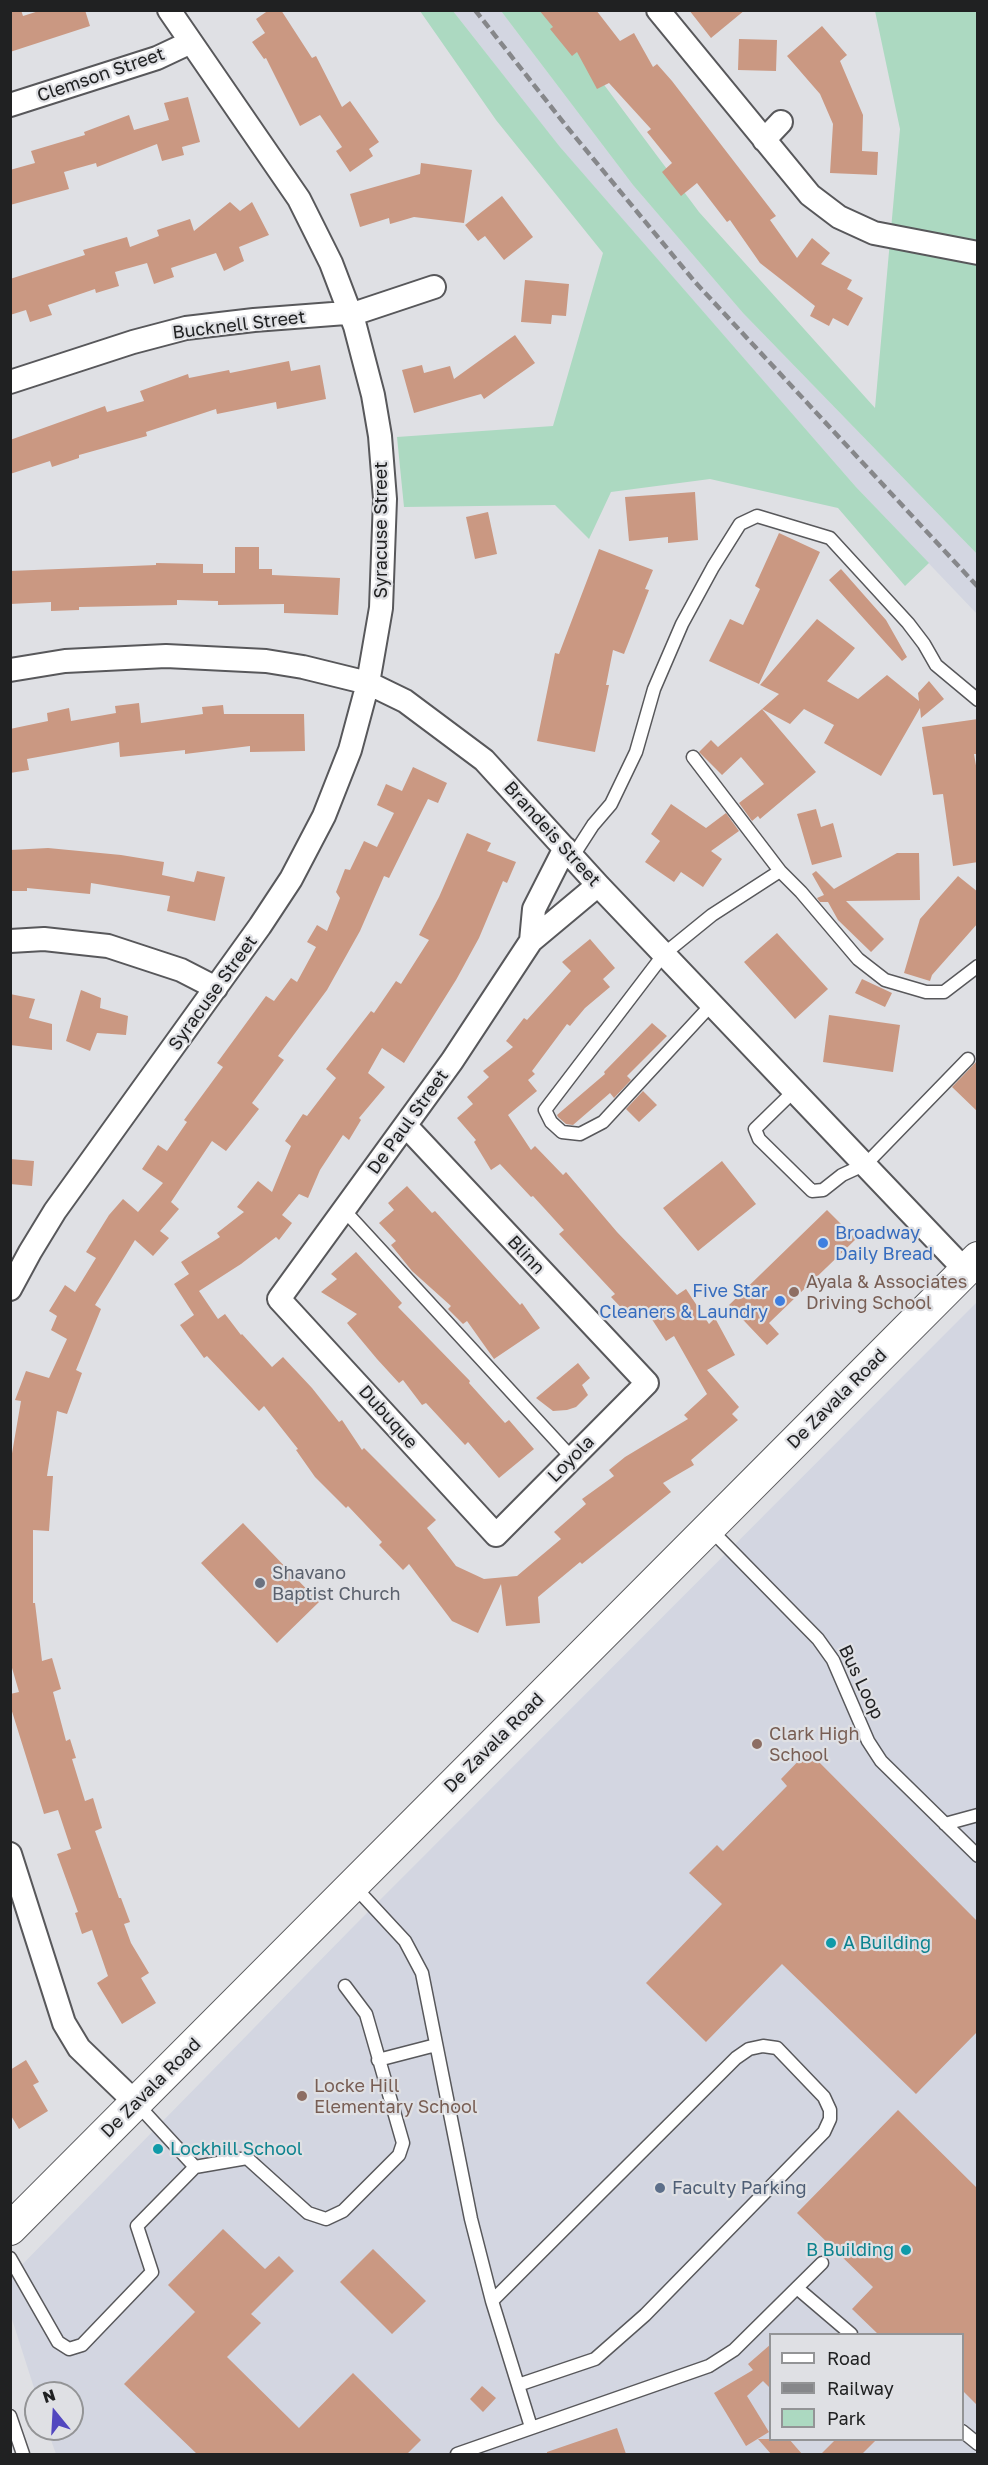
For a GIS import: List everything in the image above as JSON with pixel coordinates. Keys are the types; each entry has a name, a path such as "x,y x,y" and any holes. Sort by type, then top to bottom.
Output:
{"main road":[{"name":"De Zavala Road","path":"10,2229 708,1527 971,1268"}],"street":[{"name":"Syracuse Street","path":"10,1289 20,1248 56,1211 291,879 324,816 350,750 368,683 381,608 385,499 380,436 373,395 350,313 331,263 300,199 169,10"},
{"path":"658,10 810,195 838,217 874,233 970,252"},
{"name":"Clemson Street","path":"10,105 157,58 191,42"},
{"path":"764,140 782,122"},
{"name":"Bucknell Street","path":"10,382 133,342 186,328 359,312 434,287"},
{"name":"Brandeis Street","path":"10,670 65,661 166,656 266,661 303,667 368,683 405,701 484,760 664,954 866,1164 971,1268"},
{"name":"De Paul Street","path":"531,941 534,909 569,852"},
{"name":"De Paul Street","path":"279,1299 406,1126 531,941 598,885"},
{"path":"10,941 44,939 108,946 181,970 216,988"},
{"name":"Blinn","path":"406,1126 647,1383"},
{"name":"Dubuque","path":"279,1299 496,1535"},
{"name":"Loyola","path":"496,1535 647,1383"},
{"path":"10,1854 64,2023 79,2048 136,2103"}],"lane":[{"path":"569,852 611,804 636,752 654,689 682,624 713,567 740,524 758,516 830,538 908,623 936,665 978,699"},
{"path":"693,757 780,872 801,892 858,959 885,980 926,992 944,992 978,966"},
{"path":"712,1004 603,1122 580,1134 562,1132 551,1122 545,1110 664,954 712,915 780,872"},
{"path":"795,1090 755,1129 759,1139 812,1191 823,1190 842,1175 866,1164 968,1059"},
{"path":"344,1210 572,1458"},
{"name":"Bus Loop","path":"708,1527 818,1640 839,1670 868,1741 881,1761 978,1856"},
{"path":"945,1824 978,1815"},
{"path":"353,1885 405,1941 422,1973 471,2219 492,2301 531,2427"},
{"path":"10,2258 58,2342 69,2349 82,2345 152,2272 137,2226 195,2167 247,2158 308,2213 326,2219 343,2211 399,2155 403,2143 366,2014 345,1986"},
{"path":"378,2060 436,2045"},
{"path":"492,2301 736,2058 749,2049 763,2046 777,2048 824,2097 830,2110 830,2119 824,2132 645,2315 596,2359 518,2385"},
{"path":"136,2103 195,2167"},
{"path":"457,2454 478,2450 531,2427 709,2366 734,2350 822,2263"},
{"path":"797,2288 850,2333"},
{"path":"10,2416 23,2454"},
{"path":"964,2432 978,2444"}],"shaded area":[{"path":"453,11 501,11 633,185 743,313 977,554 977,614 856,487 562,150"},
{"name":"Clark High School","path":"977,1302 977,2454 56,2454 51,2441 84,2441 84,2381 32,2381 11,2316 10,2277 351,1929"}],"green space":[{"path":"420,11 453,11 560,147 856,487 929,563 905,586 838,508 710,479 611,492 589,539 555,505 404,507 397,437 553,426 603,253 496,120"},
{"path":"501,11 549,11 699,212 875,408 900,129 875,11 977,11 977,554 743,313 633,185"}],"building":[{"path":"10,10 21,10 23,16 42,10 85,10 90,26 10,52"},
{"path":"269,10 281,10 312,58 316,56 342,107 350,101 379,142 369,149 373,156 350,172 336,151 342,147 320,115 300,126 266,58 264,59 252,42 265,33 256,19"},
{"path":"539,10 596,10 620,41 634,33 653,67 657,64 672,81 776,216 770,220 797,258 812,238 830,253 821,264 852,280 847,289 863,298 848,326 833,318 829,326 810,316 815,306 760,263 730,220 727,222 697,183 681,196 662,172 672,163 647,132 651,129 609,83 597,89 577,52 572,56 550,29 553,27"},
{"path":"689,10 745,10 711,38"},
{"path":"822,26 847,55 840,61 863,115 862,151 878,152 877,175 830,173 833,124 820,94 787,56"},
{"path":"739,39 777,40 776,71 738,70"},
{"path":"188,97 200,142 182,147 184,155 162,161 157,144 97,167 96,163 64,172 69,189 10,205 10,170 35,163 31,151 85,135 84,132 129,115 134,130 169,120 164,103"},
{"path":"421,163 472,170 464,223 414,217 390,224 389,218 360,227 350,194 420,174"},
{"path":"502,196 533,237 504,260 485,236 478,241 465,225"},
{"path":"230,202 240,211 252,202 269,235 239,247 244,261 224,271 216,253 171,268 174,277 154,284 147,263 115,272 119,286 96,293 95,289 48,305 52,315 30,322 26,310 10,315 10,279 85,255 83,250 127,237 130,247 159,236 157,230 190,219 194,231"},
{"path":"525,280 569,284 566,316 552,315 551,324 521,322"},
{"path":"515,335 535,363 484,399 481,394 414,413 402,370 422,365 424,373 450,366 454,379"},
{"path":"289,361 291,371 320,365 326,399 277,409 276,402 217,414 216,409 146,432 147,436 79,455 79,458 52,467 50,461 10,474 10,440 105,406 107,412 144,401 140,391 188,374 189,378 229,370 230,373"},
{"path":"695,492 698,540 668,543 668,537 629,541 625,497"},
{"path":"488,512 497,554 475,559 466,517"},
{"path":"779,533 820,552 759,684 709,661 730,619 743,625 760,589 755,586"},
{"path":"235,547 259,547 259,569 272,569 272,575 340,578 338,615 284,613 284,604 218,605 218,601 177,600 177,605 79,607 79,610 51,611 51,602 10,604 10,571 156,565 156,563 203,564 203,573 235,573"},
{"path":"599,549 653,570 645,589 649,590 624,654 613,650 606,685 609,685 595,752 537,741 555,653 559,654"},
{"path":"841,569 886,620 907,657 902,661 829,580"},
{"path":"817,619 855,648 827,681 858,699 887,675 919,701 918,693 929,681 944,699 921,718 920,708 881,776 824,743 834,725 804,709 790,724 762,709 779,694 760,685"},
{"path":"139,703 141,723 203,714 202,707 223,705 224,714 304,714 305,751 250,752 250,746 185,754 185,750 120,757 119,742 27,759 29,770 10,773 10,729 48,721 47,713 69,708 71,721 116,713 115,706"},
{"path":"762,709 816,772 760,819 758,816 752,821 739,803 764,784 741,757 722,775 699,752 711,740 718,747"},
{"path":"978,719 978,754 974,754 978,777 978,862 953,866 943,794 933,795 922,727"},
{"path":"413,767 447,783 438,803 428,799 389,878 384,876 360,931 327,990 278,1056 284,1060 252,1103 259,1109 226,1151 212,1141 171,1202 179,1209 160,1231 169,1238 153,1256 135,1240 95,1305 101,1309 76,1370 82,1373 67,1414 57,1411 47,1476 53,1476 49,1531 33,1530 33,1603 35,1603 42,1661 52,1658 61,1689 53,1692 66,1741 70,1739 76,1758 72,1759 85,1801 93,1798 102,1828 95,1831 130,1922 124,1924 131,1943 149,1973 141,1978 156,2003 122,2024 97,1983 108,1976 92,1930 82,1934 75,1913 78,1912 57,1854 71,1849 58,1810 44,1814 10,1705 10,1694 19,1692 10,1661 10,1465 21,1401 15,1400 26,1371 49,1378 67,1339 51,1330 57,1316 49,1311 65,1285 75,1292 96,1258 86,1252 109,1215 123,1199 138,1212 163,1183 142,1169 158,1145 167,1151 187,1122 184,1120 223,1067 217,1063 266,996 274,1001 291,978 297,982 316,947 307,942 317,925 327,931 340,898 336,892 345,869 350,870 364,841 377,847 394,813 377,805 386,784 402,791"},
{"path":"671,804 706,828 726,813 739,831 711,851 722,859 703,887 681,872 674,882 645,862 660,841 651,834"},
{"path":"816,809 821,827 833,823 842,857 812,865 797,814"},
{"path":"467,833 491,843 487,851 516,862 507,883 503,881 479,938 456,980 404,1063 382,1048 368,1073 385,1087 359,1118 361,1120 349,1140 343,1135 320,1170 308,1198 299,1194 282,1215 292,1223 279,1240 276,1237 241,1264 199,1291 218,1319 225,1314 241,1335 272,1367 283,1357 339,1422 342,1420 362,1450 364,1448 436,1520 427,1528 456,1566 484,1579 517,1576 561,1539 554,1532 586,1504 582,1499 614,1476 609,1470 625,1457 688,1419 684,1415 707,1394 674,1336 666,1341 644,1307 632,1319 611,1297 615,1294 559,1234 564,1230 533,1196 531,1197 500,1164 491,1170 474,1142 476,1140 457,1118 473,1104 467,1097 489,1077 483,1071 513,1047 506,1041 524,1018 527,1020 571,971 562,962 590,939 615,968 603,979 610,987 585,1008 570,1026 567,1024 532,1071 535,1074 528,1080 537,1091 508,1115 531,1150 535,1146 563,1175 566,1172 617,1232 677,1295 686,1289 709,1324 715,1318 735,1355 707,1370 739,1407 732,1414 738,1420 691,1460 694,1465 663,1483 671,1492 538,1597 540,1623 506,1626 501,1584 478,1633 452,1621 409,1564 403,1570 379,1545 382,1542 348,1506 346,1508 315,1477 296,1450 298,1449 264,1406 259,1411 207,1356 204,1358 180,1325 194,1315 174,1284 189,1274 181,1262 220,1237 217,1233 244,1212 237,1207 258,1181 272,1192 291,1146 285,1141 303,1114 307,1116 336,1078 326,1069 371,1011 374,1013 396,981 401,984 429,940 419,935 439,897"},
{"path":"48,848 164,862 162,875 194,882 197,871 225,877 215,921 167,911 170,896 91,883 90,894 27,888 27,891 10,891 10,850"},
{"path":"897,853 919,853 920,900 846,901 884,939 871,952 838,920 828,902 820,902 817,898 824,895 812,874 816,871 834,889"},
{"path":"958,876 978,892 978,923 932,975 930,981 904,973 920,919"},
{"path":"777,933 828,989 795,1019 744,962"},
{"path":"862,979 892,993 885,1007 855,993"},
{"path":"81,990 101,998 100,1008 128,1016 126,1035 97,1033 90,1051 66,1041"},
{"path":"10,994 35,999 29,1018 52,1024 52,1050 10,1045"},
{"path":"829,1015 900,1025 893,1072 823,1062"},
{"path":"652,1023 667,1036 627,1076 631,1080 614,1098 610,1093 573,1125 566,1124 558,1117 557,1115 605,1074 604,1072"},
{"path":"978,1060 978,1112 952,1087"},
{"path":"643,1091 657,1105 639,1122 626,1109"},
{"path":"10,1159 34,1161 32,1186 10,1184"},
{"path":"722,1161 756,1204 698,1251 663,1208"},
{"path":"407,1186 432,1213 435,1211 520,1305 522,1303 540,1328 494,1359 467,1321 463,1324 448,1309 451,1306 412,1271 391,1245 396,1241 379,1223 394,1210 388,1203"},
{"path":"827,1210 856,1239 769,1323 779,1334 767,1345 729,1305"},
{"path":"356,1252 402,1303 398,1307 470,1381 469,1383 505,1423 509,1420 534,1449 499,1478 468,1442 465,1445 426,1403 422,1405 403,1380 399,1383 377,1359 347,1323 357,1314 321,1292 337,1279 331,1274"},
{"path":"578,1363 590,1378 582,1385 588,1395 576,1407 553,1411 536,1398"},
{"name":"Shavano Baptist Church","path":"243,1523 319,1602 277,1643 201,1563"},
{"name":"A Building","path":"808,1751 978,1922 978,2031 916,2094 782,1964 706,2042 646,1983 722,1904 689,1873 717,1845 723,1851 787,1786 781,1779"},
{"path":"26,2060 39,2082 33,2085 48,2111 19,2129 10,2114 10,2070"},
{"name":"B Building","path":"898,2110 978,2189 978,2406 964,2392 964,2333 877,2333 852,2309 873,2287 797,2213"},
{"path":"223,2229 265,2269 279,2256 294,2271 251,2314 261,2323 227,2357 299,2428 353,2373 421,2440 407,2454 197,2454 124,2384 195,2312 168,2285"},
{"path":"373,2249 426,2301 392,2334 340,2282"},
{"path":"769,2346 769,2387 763,2381 747,2396 769,2432 746,2446 714,2393 753,2370 748,2364"},
{"path":"482,2386 496,2398 483,2412 470,2399"},
{"path":"617,2428 626,2454 547,2454 547,2452"},
{"path":"758,2439 791,2441 802,2454 771,2454"},
{"path":"834,2441 875,2441 862,2454 821,2454"}],"railway":[{"path":"475,10 567,127 695,282 978,587"}],"place":[{"name":"Broadway Daily Bread","path":"823,1243"},
{"name":"Ayala & Associates Driving School","path":"794,1292"},
{"name":"Five Star Cleaners & Laundry","path":"780,1301"},
{"name":"Shavano Baptist Church","path":"260,1583"},
{"name":"Clark High School","path":"757,1744"},
{"name":"A Building","path":"831,1943"},
{"name":"Locke Hill Elementary School","path":"302,2096"},
{"name":"Lockhill School","path":"158,2149"},
{"name":"Faculty Parking","path":"660,2188"},
{"name":"B Building","path":"906,2250"}]}
